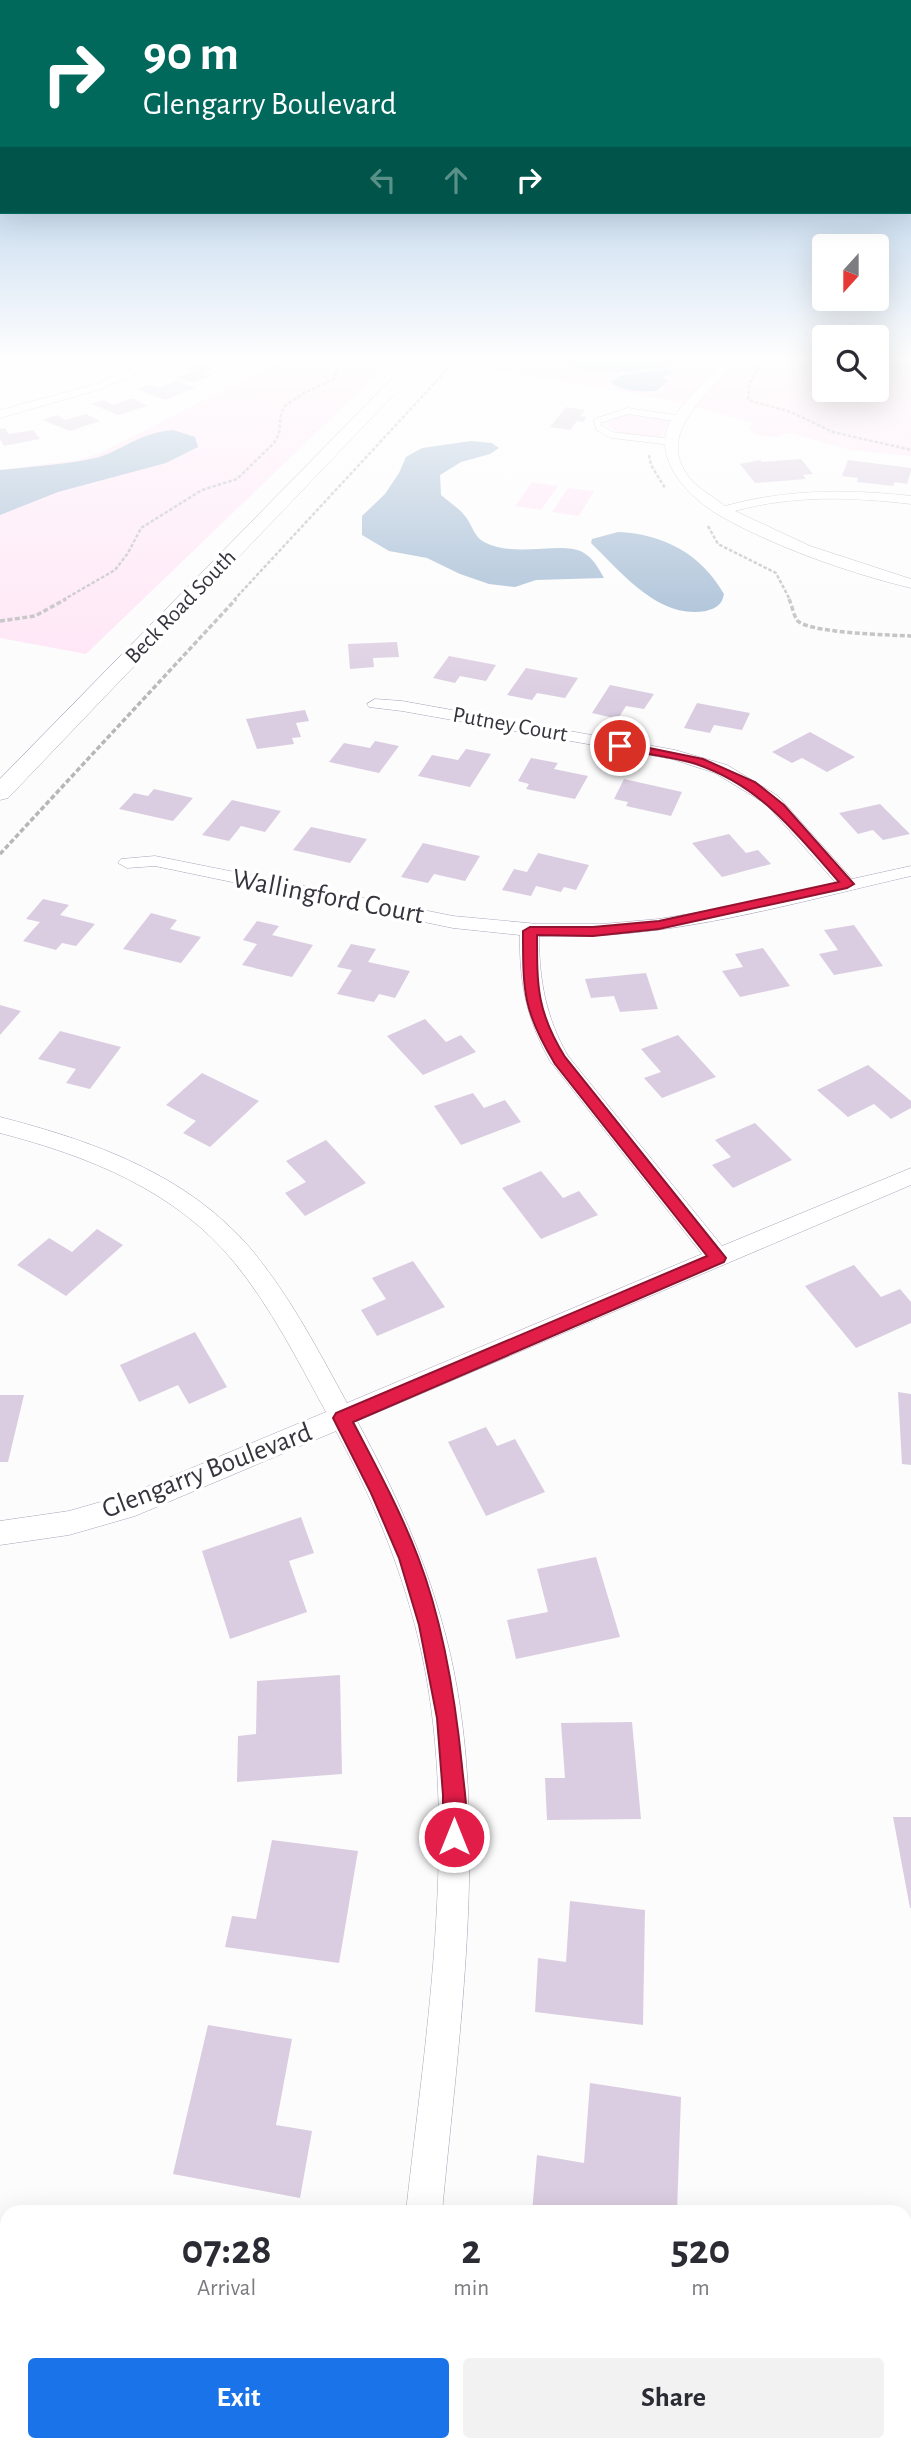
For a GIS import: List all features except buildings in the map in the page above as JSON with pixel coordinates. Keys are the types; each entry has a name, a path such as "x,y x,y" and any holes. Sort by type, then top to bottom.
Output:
{"main road":[{"name":"Beck Road South","path":"0,793 308,474"}],"street":[{"path":"679,474 681,479 721,511 753,528 911,584"},
{"path":"721,511 771,498 816,492 850,492 911,500"},
{"name":"Putney Court","path":"375,704 402,706 675,755 721,769 772,800 847,884"},
{"name":"Wallingford Court","path":"127,863 155,861 453,922 530,931 593,931 659,925 911,871"},
{"path":"530,931 530,990 536,1015 547,1040 560,1061 718,1258"},
{"path":"0,1125 60,1139 115,1162 155,1183 199,1214 239,1251 292,1328 342,1418 379,1490 409,1558 429,1625 447,1718 454,1795 454,1880 425,2205"},
{"name":"Glengarry Boulevard","path":"0,1533 69,1523 135,1504 718,1258 908,1181"}],"path":[{"path":"0,621 35,616 106,577 115,570 141,528 151,520 202,490 237,479 242,474"},
{"path":"0,854 350,474"},
{"path":"657,474 670,493"},
{"path":"704,520 718,544 776,573 797,620 802,624 833,631 911,636"}],"shaded area":[{"path":"0,474 273,474 86,654 0,638"},
{"path":"532,482 558,486 541,510 515,506"},
{"path":"568,488 594,491 579,516 552,512"}],"water":[{"path":"0,474 124,474 58,492 0,515"},
{"path":"398,474 441,474 441,495 463,513 484,542 510,549 575,549 596,564 604,578 536,580 515,587 489,584 427,558 389,551 362,535 362,516 385,494"},
{"path":"618,532 666,542 692,557 715,580 724,594 720,603 706,611 689,612 672,608 642,591 591,543 592,539"}],"route":[{"path":"454,1837 454,1795 447,1718 429,1625 409,1558 379,1490 342,1418 718,1258 560,1061 547,1040 536,1015 530,990 530,931 593,931 659,925 847,884 780,808 751,785 699,761 620,746"}]}
